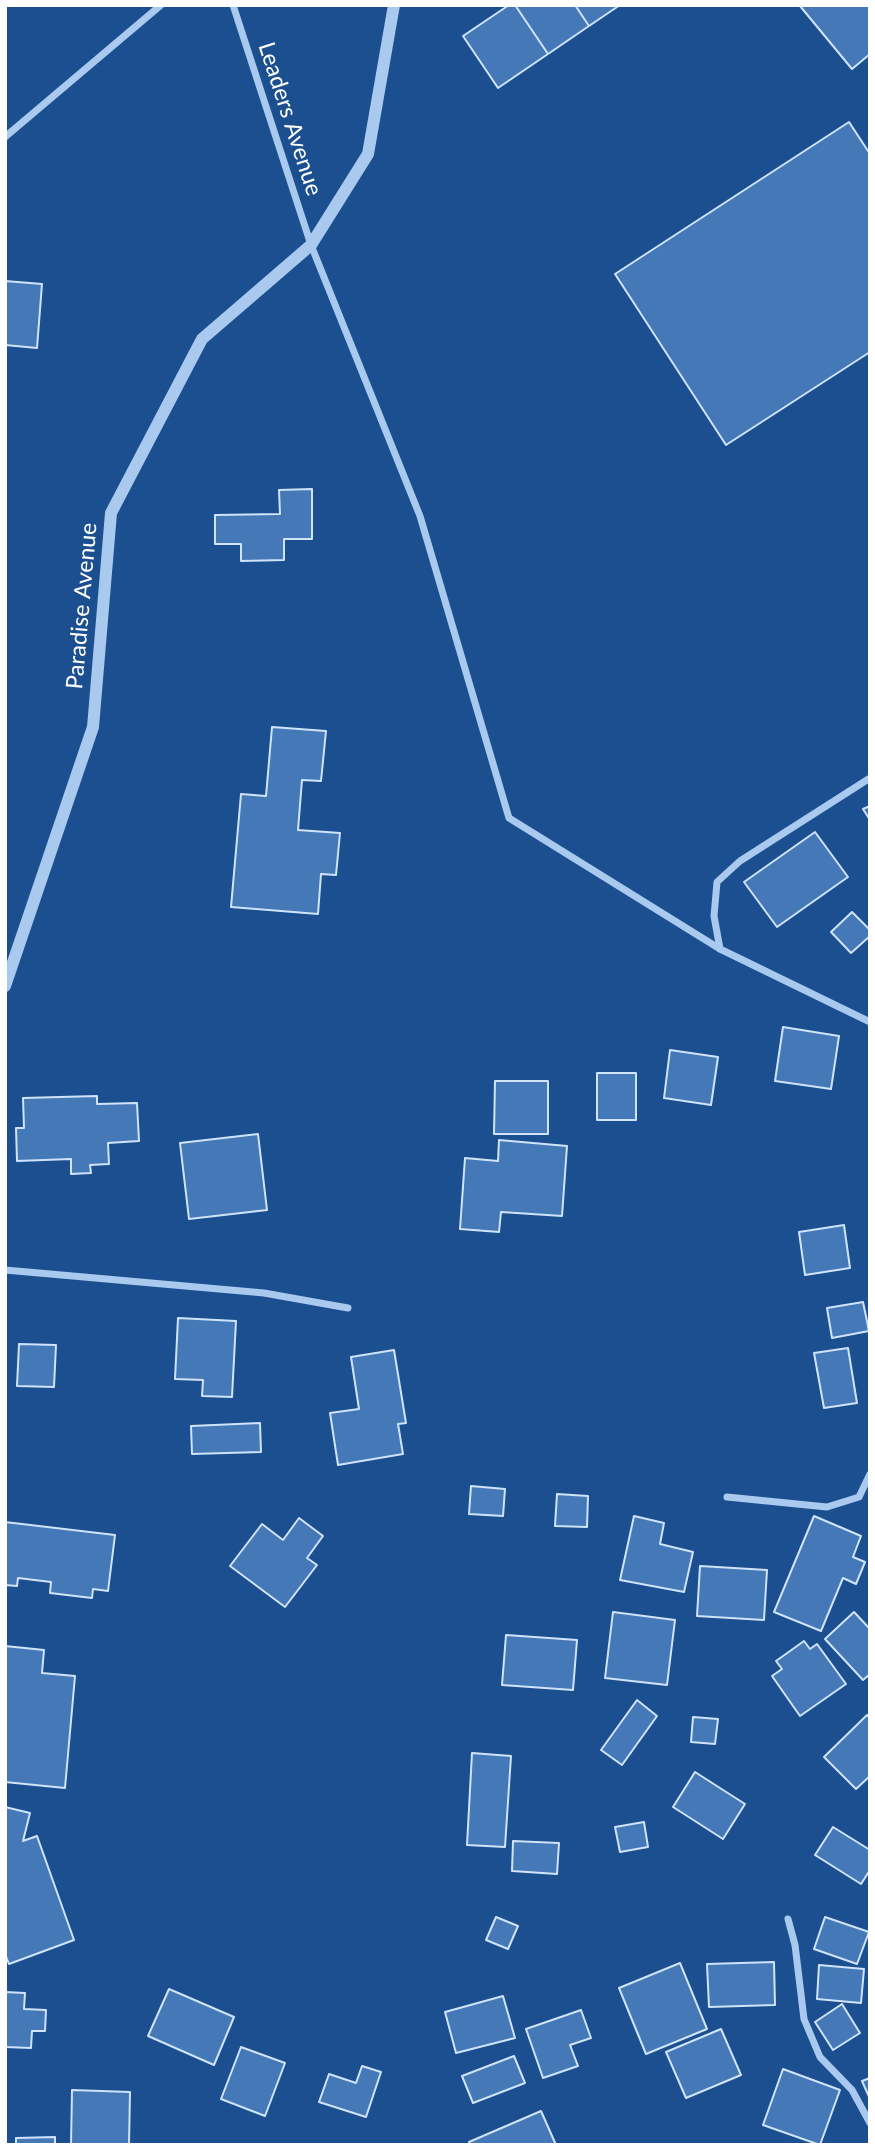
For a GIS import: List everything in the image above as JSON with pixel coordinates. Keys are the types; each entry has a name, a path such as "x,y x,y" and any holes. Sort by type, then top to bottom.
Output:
{"street":[{"path":"5,136 161,5"},
{"name":"Leaders Avenue","path":"233,5 311,245 420,516 509,818 720,949 870,1022"},
{"name":"Paradise Avenue","path":"5,986 93,727 111,513 202,339 311,245 368,154 394,5"},
{"path":"720,949 714,916 717,882 740,861 870,778"},
{"path":"5,1270 264,1293 348,1308"},
{"path":"727,1497 827,1507 859,1497 870,1474"},
{"path":"788,1919 795,1945 804,2019 820,2057 852,2090 870,2123"}],"building":[{"path":"509,5 515,5 548,54 498,88 463,36"},
{"path":"515,5 575,5 589,26 548,54"},
{"path":"575,5 620,5 589,26"},
{"path":"869,5 870,54 852,69 800,6"},
{"path":"849,122 870,154 870,352 726,445 615,274"},
{"path":"5,281 42,284 37,348 5,345"},
{"path":"312,489 312,539 284,539 284,560 241,561 241,544 215,544 215,515 280,514 279,490"},
{"path":"272,727 326,731 321,781 302,780 298,830 340,833 336,875 321,874 318,914 231,907 241,794 266,796"},
{"path":"870,806 870,820 863,809"},
{"path":"815,832 848,877 777,927 744,882"},
{"path":"852,912 870,930 870,936 851,953 831,932"},
{"path":"783,1027 839,1036 831,1089 775,1081"},
{"path":"670,1050 718,1057 711,1105 664,1098"},
{"path":"597,1073 636,1073 636,1120 597,1120"},
{"path":"495,1081 548,1081 548,1134 494,1134"},
{"path":"97,1096 97,1104 137,1103 139,1141 108,1143 109,1164 90,1165 91,1173 71,1174 71,1159 17,1161 16,1128 24,1128 23,1098"},
{"path":"258,1134 267,1210 189,1219 180,1143"},
{"path":"499,1140 567,1146 562,1216 501,1212 499,1232 460,1229 465,1158 498,1161"},
{"path":"844,1225 850,1268 805,1275 799,1232"},
{"path":"863,1302 869,1331 832,1338 827,1308"},
{"path":"178,1318 236,1321 232,1397 202,1396 203,1380 175,1379"},
{"path":"19,1344 56,1345 54,1387 17,1386"},
{"path":"848,1348 857,1403 824,1408 814,1353"},
{"path":"394,1350 406,1423 398,1424 403,1454 338,1465 330,1413 359,1409 351,1357"},
{"path":"260,1423 261,1452 192,1454 191,1426"},
{"path":"471,1486 505,1489 503,1516 469,1514"},
{"path":"557,1494 588,1496 587,1527 555,1526"},
{"path":"634,1516 664,1523 660,1544 693,1552 684,1592 620,1580"},
{"path":"814,1516 861,1536 853,1557 865,1562 856,1584 843,1578 821,1631 774,1612"},
{"path":"299,1518 323,1536 307,1558 317,1565 285,1607 230,1566 262,1524 283,1540"},
{"path":"5,1522 115,1535 108,1591 93,1589 92,1598 50,1593 51,1582 18,1578 17,1586 5,1585"},
{"path":"700,1566 767,1570 764,1620 697,1616"},
{"path":"613,1612 675,1620 667,1685 605,1678"},
{"path":"854,1612 870,1629 870,1674 863,1680 825,1639"},
{"path":"506,1635 577,1640 573,1690 502,1685"},
{"path":"804,1641 810,1649 817,1644 846,1684 800,1716 772,1676 782,1669 776,1661"},
{"path":"5,1646 44,1650 42,1673 75,1676 65,1788 5,1782"},
{"path":"637,1700 657,1716 622,1765 601,1750"},
{"path":"867,1715 870,1718 870,1776 856,1789 824,1757"},
{"path":"693,1717 718,1719 715,1744 691,1742"},
{"path":"472,1753 511,1756 505,1847 467,1845"},
{"path":"695,1772 745,1804 723,1839 673,1807"},
{"path":"5,1807 30,1813 23,1841 37,1836 74,1940 9,1964 5,1954"},
{"path":"644,1822 648,1847 620,1852 615,1827"},
{"path":"833,1827 870,1850 870,1870 861,1884 815,1855"},
{"path":"513,1841 559,1843 557,1874 512,1871"},
{"path":"496,1917 518,1926 508,1949 486,1940"},
{"path":"825,1917 869,1932 857,1964 814,1949"},
{"path":"774,1962 775,2005 709,2007 707,1964"},
{"path":"680,1963 707,2029 646,2054 619,1988"},
{"path":"819,1965 864,1969 861,2003 817,1999"},
{"path":"169,1989 234,2017 214,2065 148,2036"},
{"path":"5,1992 25,1993 24,2009 46,2010 45,2031 32,2031 31,2048 5,2047"},
{"path":"503,1996 515,2038 456,2053 445,2012"},
{"path":"842,2004 860,2033 833,2050 815,2022"},
{"path":"581,2010 591,2038 570,2045 578,2066 543,2078 526,2029"},
{"path":"721,2029 741,2075 686,2098 666,2052"},
{"path":"241,2047 285,2063 265,2116 221,2099"},
{"path":"514,2056 525,2083 473,2103 462,2076"},
{"path":"362,2066 381,2072 366,2117 319,2102 329,2074 356,2083"},
{"path":"783,2069 840,2090 820,2145 763,2125"},
{"path":"870,2078 870,2099 862,2081"},
{"path":"72,2090 130,2092 129,2145 71,2145"},
{"path":"541,2111 556,2145 470,2145 469,2142"},
{"path":"55,2137 55,2145 16,2145 16,2138"}]}
